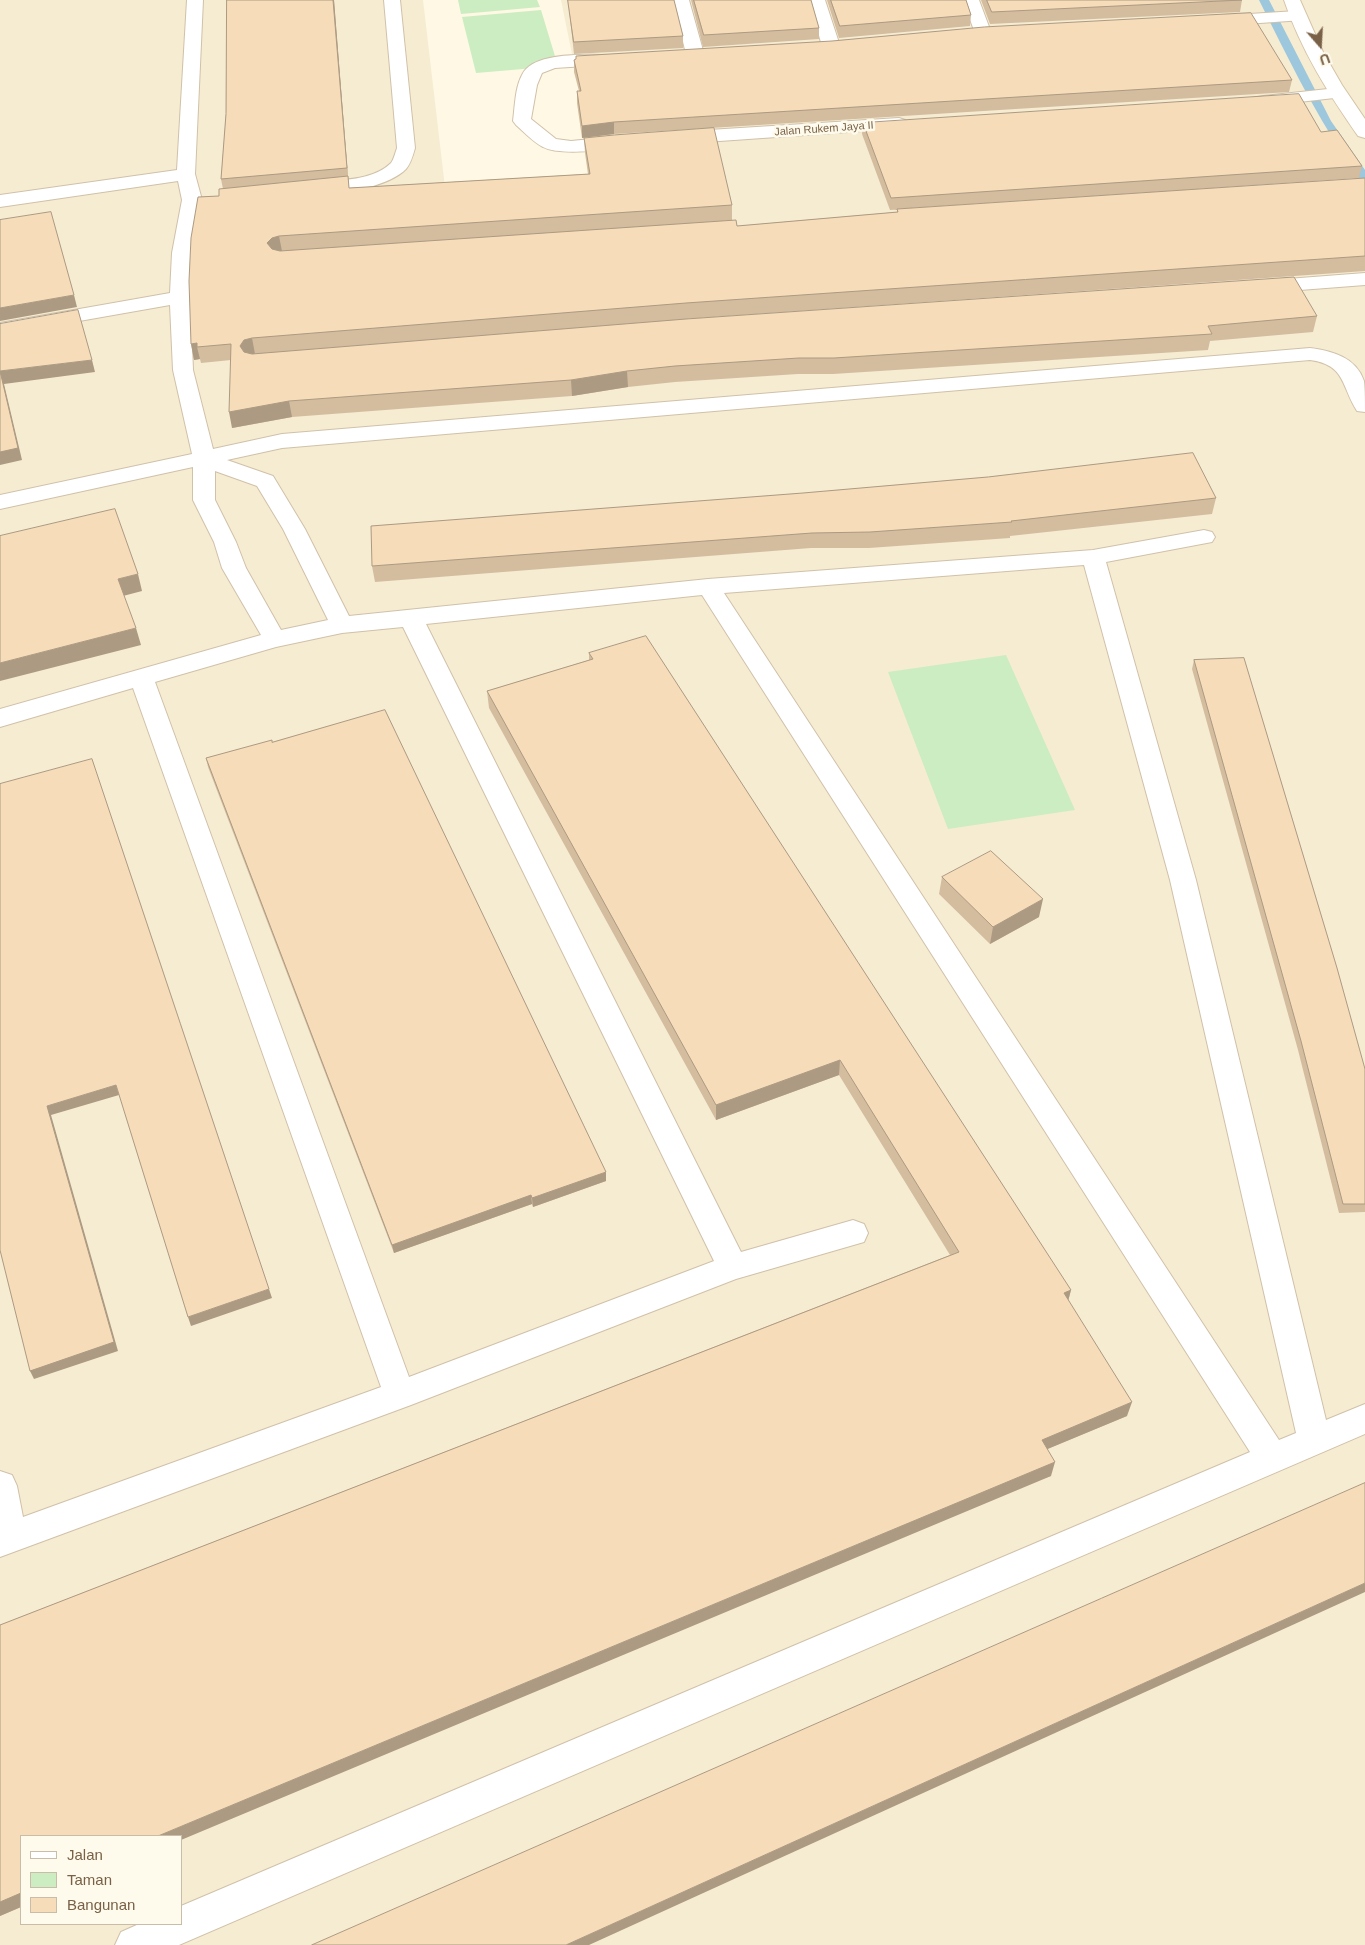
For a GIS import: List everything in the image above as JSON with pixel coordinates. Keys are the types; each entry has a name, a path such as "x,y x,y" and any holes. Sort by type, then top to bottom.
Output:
{"street":[{"path":"195,0 186,174 202,199 182,254 180,297 183,370 204,458 204,500 225,542 234,568 275,639"},
{"path":"291,191 350,185 380,176 400,165 406,148 392,0"},
{"path":"681,0 695,54"},
{"path":"818,0 831,46"},
{"path":"971,0 982,32"},
{"path":"1202,22 1276,18 1294,8 1331,94 1365,132"},
{"path":"963,33 1002,31"},
{"path":"811,47 850,44"},
{"path":"676,56 715,53"},
{"path":"626,59 567,63 557,61 537,67 531,74 522,121 550,144 571,147 643,140"},
{"path":"1245,102 1294,99 1331,94"},
{"name":"Jalan Rukem Jaya II","path":"663,139 920,123"},
{"path":"0,182 2,201 186,174"},
{"path":"1237,288 1365,279"},
{"path":"0,329 180,297"},
{"path":"0,502 204,458 241,448 282,441 1310,354 1327,356 1343,365 1351,375 1365,406"},
{"path":"204,458 265,482 294,529 342,625"},
{"path":"0,718 275,639 342,625 708,587 1093,557 1204,537"},
{"path":"1093,557 1183,880 1314,1440"},
{"path":"708,587 1272,1458"},
{"path":"410,618 732,1267"},
{"path":"140,678 400,1395"},
{"path":"0,1486 5,1539 400,1395 732,1267 853,1233"},
{"path":"182,1924 1365,1419"},
{"path":"134,1945 181,1925"}],"shaded area":[{"path":"0,0 423,0 446,196 601,197 561,0 1365,0 1365,1945 0,1945"}],"green space":[{"path":"458,0 537,0 540,7 461,14"},
{"path":"541,10 558,66 476,73 462,17"},
{"path":"1006,655 1075,810 948,829 888,672"}],"building":[{"path":"227,0 333,0 347,168 221,179 226,114"},
{"path":"568,0 674,0 683,36 574,42"},
{"path":"694,0 811,0 819,28 704,35"},
{"path":"831,0 966,0 971,15 840,26"},
{"path":"987,0 1242,0 992,12"},
{"path":"1251,13 1292,80 614,122 582,126 577,91 581,91 574,60 576,56 832,41 984,27"},
{"path":"1299,94 1321,132 1337,130 1362,166 891,198 863,123"},
{"path":"714,128 732,205 279,236 272,238 267,243 272,249 280,251 736,220 737,226 898,212 897,209 1365,178 1365,256 686,303 252,338 244,340 240,346 244,352 252,354 686,319 1294,277 1317,316 1208,326 1212,334 675,366 571,380 289,401 229,412 231,344 197,347 197,343 191,344 189,281 191,238 198,197 219,196 219,189 348,176 349,188 590,174 584,138"},
{"path":"51,212 74,295 0,308 0,220"},
{"path":"78,310 92,360 0,371 0,324"},
{"path":"0,371 18,448 0,452"},
{"path":"1193,453 1216,498 1012,522 870,532 812,533 372,566 371,526 988,477"},
{"path":"115,509 138,574 118,579 136,628 0,663 0,536"},
{"path":"646,636 1071,1290 1064,1293 1132,1402 1042,1440 1055,1462 160,1835 20,1835 20,1893 0,1902 0,1625 959,1252 840,1060 716,1105 487,691 593,659 589,653"},
{"path":"1244,658 1337,968 1365,1069 1365,1204 1343,1204 1301,1041 1194,660"},
{"path":"385,710 606,1172 532,1198 531,1195 392,1245 206,758 272,740 272,742"},
{"path":"92,759 269,1289 188,1317 116,1085 47,1106 114,1342 30,1371 0,1250 0,784"},
{"path":"991,851 1043,899 993,927 942,877"},
{"path":"1365,1483 1365,1583 566,1945 312,1945"}],"waterway":[{"path":"1264,0 1326,121 1359,170 1365,187"}]}
